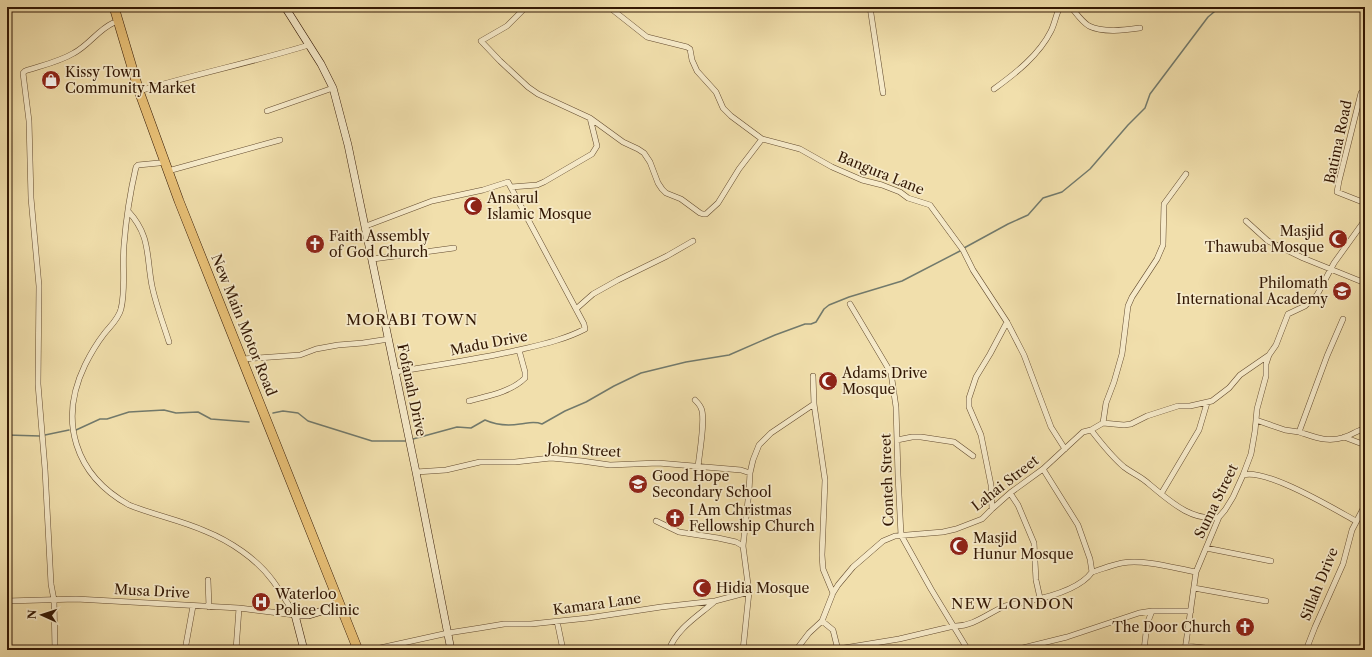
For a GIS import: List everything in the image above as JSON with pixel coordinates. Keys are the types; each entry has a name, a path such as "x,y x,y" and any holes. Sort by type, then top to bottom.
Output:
{"highway":[{"name":"New Main Motor Road","path":"109,7 136,100 159,163 353,650"},
{"name":"New Main Motor Road","path":"114,7 139,91 168,171 358,650"}],"street":[{"name":"Fofanah Drive","path":"285,7 321,64 333,88 348,145 396,372 451,650"},
{"path":"526,7 506,26 481,41 500,61 533,91 590,118 616,137 644,153 650,162 658,183 662,189 666,193 681,199 703,214 706,214 718,203 739,169 762,139"},
{"name":"Bangura Lane","path":"609,7 647,37 690,49 692,60 697,71 716,92 723,108 731,116 762,139 800,149 832,167 862,180 882,185 900,192 908,198 930,205 963,250 973,270 1007,322 1024,354 1051,427 1065,449"},
{"path":"870,7 883,93"},
{"path":"994,89 1021,68 1039,49 1051,32 1060,7"},
{"path":"1071,7 1088,25 1099,28 1122,30 1140,28"},
{"path":"55,650 54,600 51,584 44,453 38,384 39,286 31,198 29,121 24,72 73,54 82,48 105,27 113,23"},
{"path":"139,91 273,56 309,45"},
{"path":"267,111 333,88"},
{"name":"Batima Road","path":"1361,93 1339,181 1338,192 1365,203"},
{"path":"511,186 537,185 592,154 596,146 590,118"},
{"path":"168,171 280,140"},
{"path":"159,163 136,166 124,245 123,288 120,311 117,319 103,336 85,365 76,387 72,403 72,424 76,444 85,464 94,477 108,491 129,505 204,530 243,552 260,566 273,580 295,615 304,650"},
{"path":"1102,423 1106,402 1114,382 1122,354 1128,306 1132,297 1157,259 1163,244 1164,204 1186,174"},
{"path":"366,226 432,201 483,190 508,182 576,308 593,294 693,241"},
{"path":"128,211 137,220 144,235 152,286 169,342"},
{"path":"1219,517 1205,518 1192,514 1175,505 1112,457 1091,430 1102,423 1124,425 1131,424 1147,416 1178,406 1190,406 1207,403 1229,388 1240,376 1269,355 1276,345 1288,314 1306,306 1317,294 1334,263 1365,220"},
{"path":"1246,221 1268,241 1303,258 1332,268 1365,283"},
{"path":"372,259 454,248"},
{"name":"Conteh Street","path":"850,304 891,373 896,407 901,536 968,650"},
{"name":"Madu Drive","path":"396,372 485,358 545,344 577,333 585,329 576,308"},
{"path":"1299,432 1327,356 1343,319"},
{"path":"992,509 991,485 981,435 969,407 969,398 976,377 1007,322"},
{"path":"243,359 300,355 316,349 338,345 389,339"},
{"path":"469,401 498,393 519,384 525,378 525,372 519,350"},
{"name":"Suma Street","path":"1185,648 1196,572 1219,517 1225,510 1243,475 1251,454 1257,409 1263,389 1269,355"},
{"path":"813,376 814,404 825,480 822,555 823,569 832,593"},
{"path":"695,400 702,408 701,446 698,467"},
{"path":"1161,494 1199,430 1207,403"},
{"path":"742,650 749,592 743,546 750,473 759,445 771,433 814,404"},
{"path":"1256,420 1322,440 1344,437 1359,430 1365,429"},
{"name":"Lahai Street","path":"796,650 822,621 832,593 853,567 883,541 895,536 943,532 956,529 982,519 1010,494 1043,469 1083,432 1091,430"},
{"path":"897,440 921,437 954,442 973,456"},
{"path":"1344,437 1365,445"},
{"name":"John Street","path":"416,472 446,470 480,462 515,462 551,458 610,465 658,462 742,470 750,473"},
{"path":"1043,469 1078,525 1090,559 1092,572"},
{"path":"1243,475 1255,474 1275,481 1302,492 1356,521"},
{"path":"1010,494 1018,505 1034,544 1036,580 1040,598"},
{"name":"Sillah Drive","path":"1306,650 1314,627 1343,564 1348,543 1356,521 1365,505"},
{"path":"656,521 679,532 718,538 736,542 743,546"},
{"path":"1206,548 1271,561"},
{"path":"822,621 833,630 838,649 899,639 954,626 963,626 1006,606 1052,595 1072,588 1087,579 1092,572 1122,563 1134,562 1196,572"},
{"path":"208,580 209,607"},
{"path":"1194,588 1266,601"},
{"name":"Kamara Lane","path":"371,650 448,633 504,624 532,624 588,618 661,607 715,601 749,592"},
{"name":"Musa Drive","path":"7,601 76,599 239,608 295,615"},
{"path":"669,650 678,634 715,601"},
{"path":"185,650 193,606"},
{"path":"295,615 309,615 335,607"},
{"path":"236,650 239,608"},
{"path":"1144,650 1147,624 1152,611"},
{"path":"1014,650 1055,640 1132,615 1152,611 1191,611"},
{"path":"557,622 563,650"},
{"path":"1185,648 1224,650"}],"waterway":[{"path":"964,248 1028,215 1043,198 1062,192 1090,169 1128,125 1145,108 1150,94 1208,17 1220,7"},
{"path":"413,439 457,427 471,428 485,420 502,425 534,422 542,424 641,373 686,362 729,355 775,335 805,324 816,322 824,309 829,305 849,297 902,281 960,251"},
{"path":"76,430 100,419 107,419 129,412 164,410 176,413 198,412 211,419 249,422"},
{"path":"273,413 283,411 298,413 308,421 372,441 405,441"},
{"path":"45,435 69,430"},
{"path":"7,435 40,436"}],"place":[{"name":"Kissy Town Community Market","path":"51,80"},
{"name":"Ansarul Islamic Mosque","path":"473,206"},
{"name":"Masjid Thawuba Mosque","path":"1338,239"},
{"name":"Faith Assembly of God Church","path":"315,244"},
{"name":"Philomath International Academy","path":"1342,291"},
{"name":"Adams Drive Mosque","path":"828,381"},
{"name":"Good Hope Secondary School","path":"638,484"},
{"name":"I Am Christmas Fellowship Church","path":"675,518"},
{"name":"Masjid Hunur Mosque","path":"959,546"},
{"name":"Hidia Mosque","path":"702,588"},
{"name":"Waterloo Police Clinic","path":"261,602"},
{"name":"The Door Church","path":"1245,627"}],"district":[{"name":"MORABI TOWN","path":"412,320"},
{"name":"NEW LONDON","path":"1013,604"}]}
